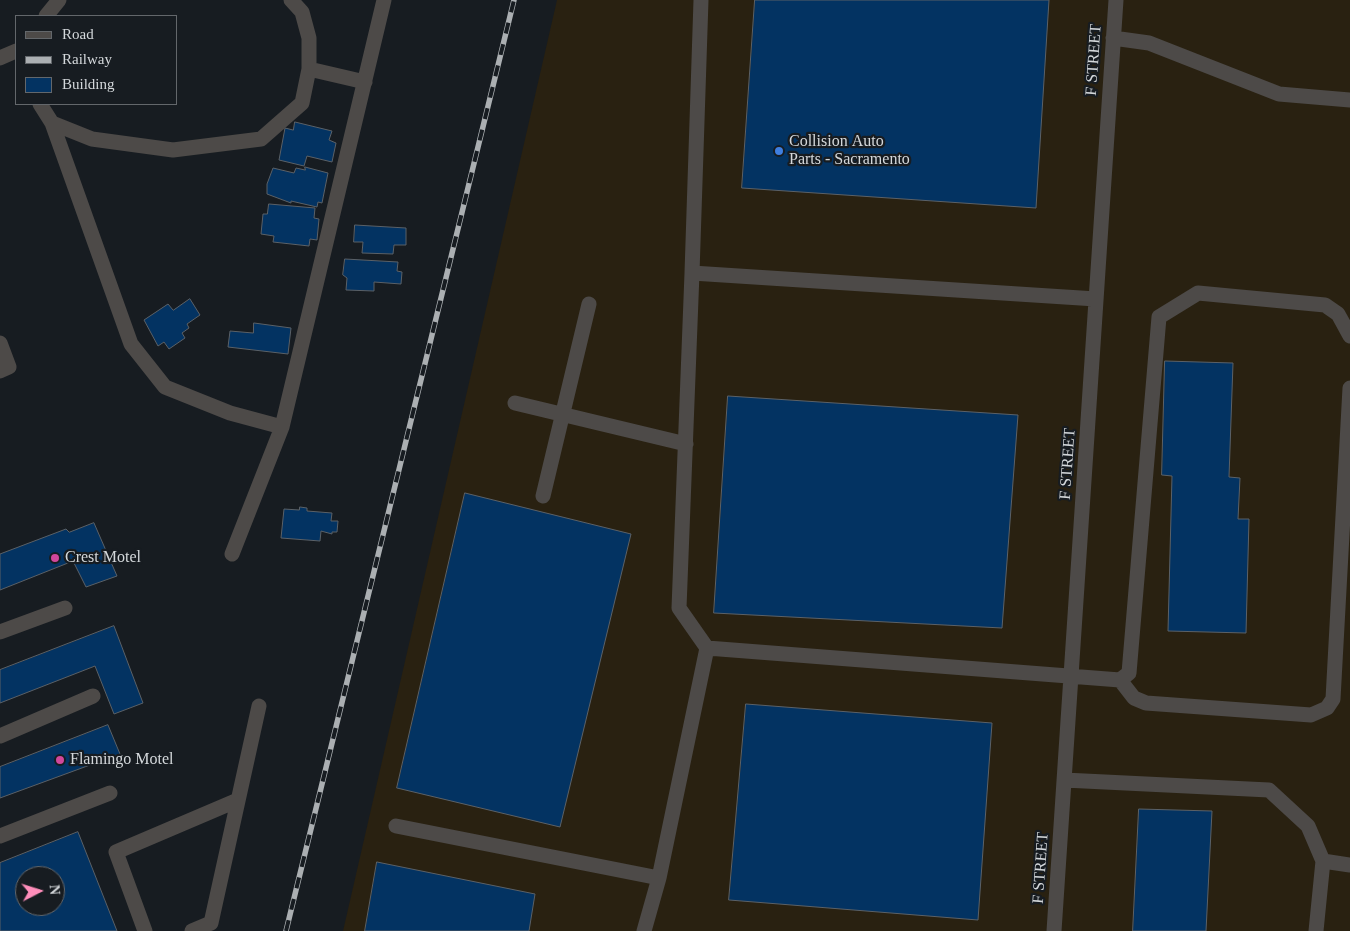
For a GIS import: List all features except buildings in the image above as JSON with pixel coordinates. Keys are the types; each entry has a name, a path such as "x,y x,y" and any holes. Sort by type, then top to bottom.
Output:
{"street":[{"path":"47,15 60,0"},
{"path":"52,123 92,139 173,150 261,139 302,103 309,70 309,38 302,12 292,0"},
{"path":"232,554 282,427 384,0"},
{"path":"644,931 659,878 707,648 679,608 701,0"},
{"name":"F STREET","path":"1054,931 1116,0"},
{"path":"1113,38 1149,43 1279,94 1350,100"},
{"path":"0,58 15,51"},
{"path":"309,70 365,82"},
{"path":"41,105 52,123 131,344 165,387 230,413 282,427"},
{"path":"692,273 1096,299"},
{"path":"707,648 1120,680 1129,673 1159,317 1198,293 1325,304 1338,314 1350,336"},
{"path":"543,496 589,304"},
{"path":"0,344 9,367 0,371"},
{"path":"1120,680 1134,698 1146,703 1311,715 1327,708 1333,699 1350,388"},
{"path":"515,403 686,444"},
{"path":"0,632 65,608"},
{"path":"0,736 93,696"},
{"path":"192,931 211,923 259,706"},
{"path":"1064,780 1269,790 1308,826 1323,862 1316,931"},
{"path":"0,836 110,793"},
{"path":"146,931 116,852 238,800"},
{"path":"396,826 659,878"},
{"path":"1323,862 1350,864"}],"shaded area":[{"path":"557,0 1350,0 1350,931 343,931"}],"railway":[{"path":"286,931 514,0"}],"place":[{"name":"Collision Auto Parts - Sacramento","path":"779,151"},
{"name":"Crest Motel","path":"55,558"},
{"name":"Flamingo Motel","path":"60,760"}]}
